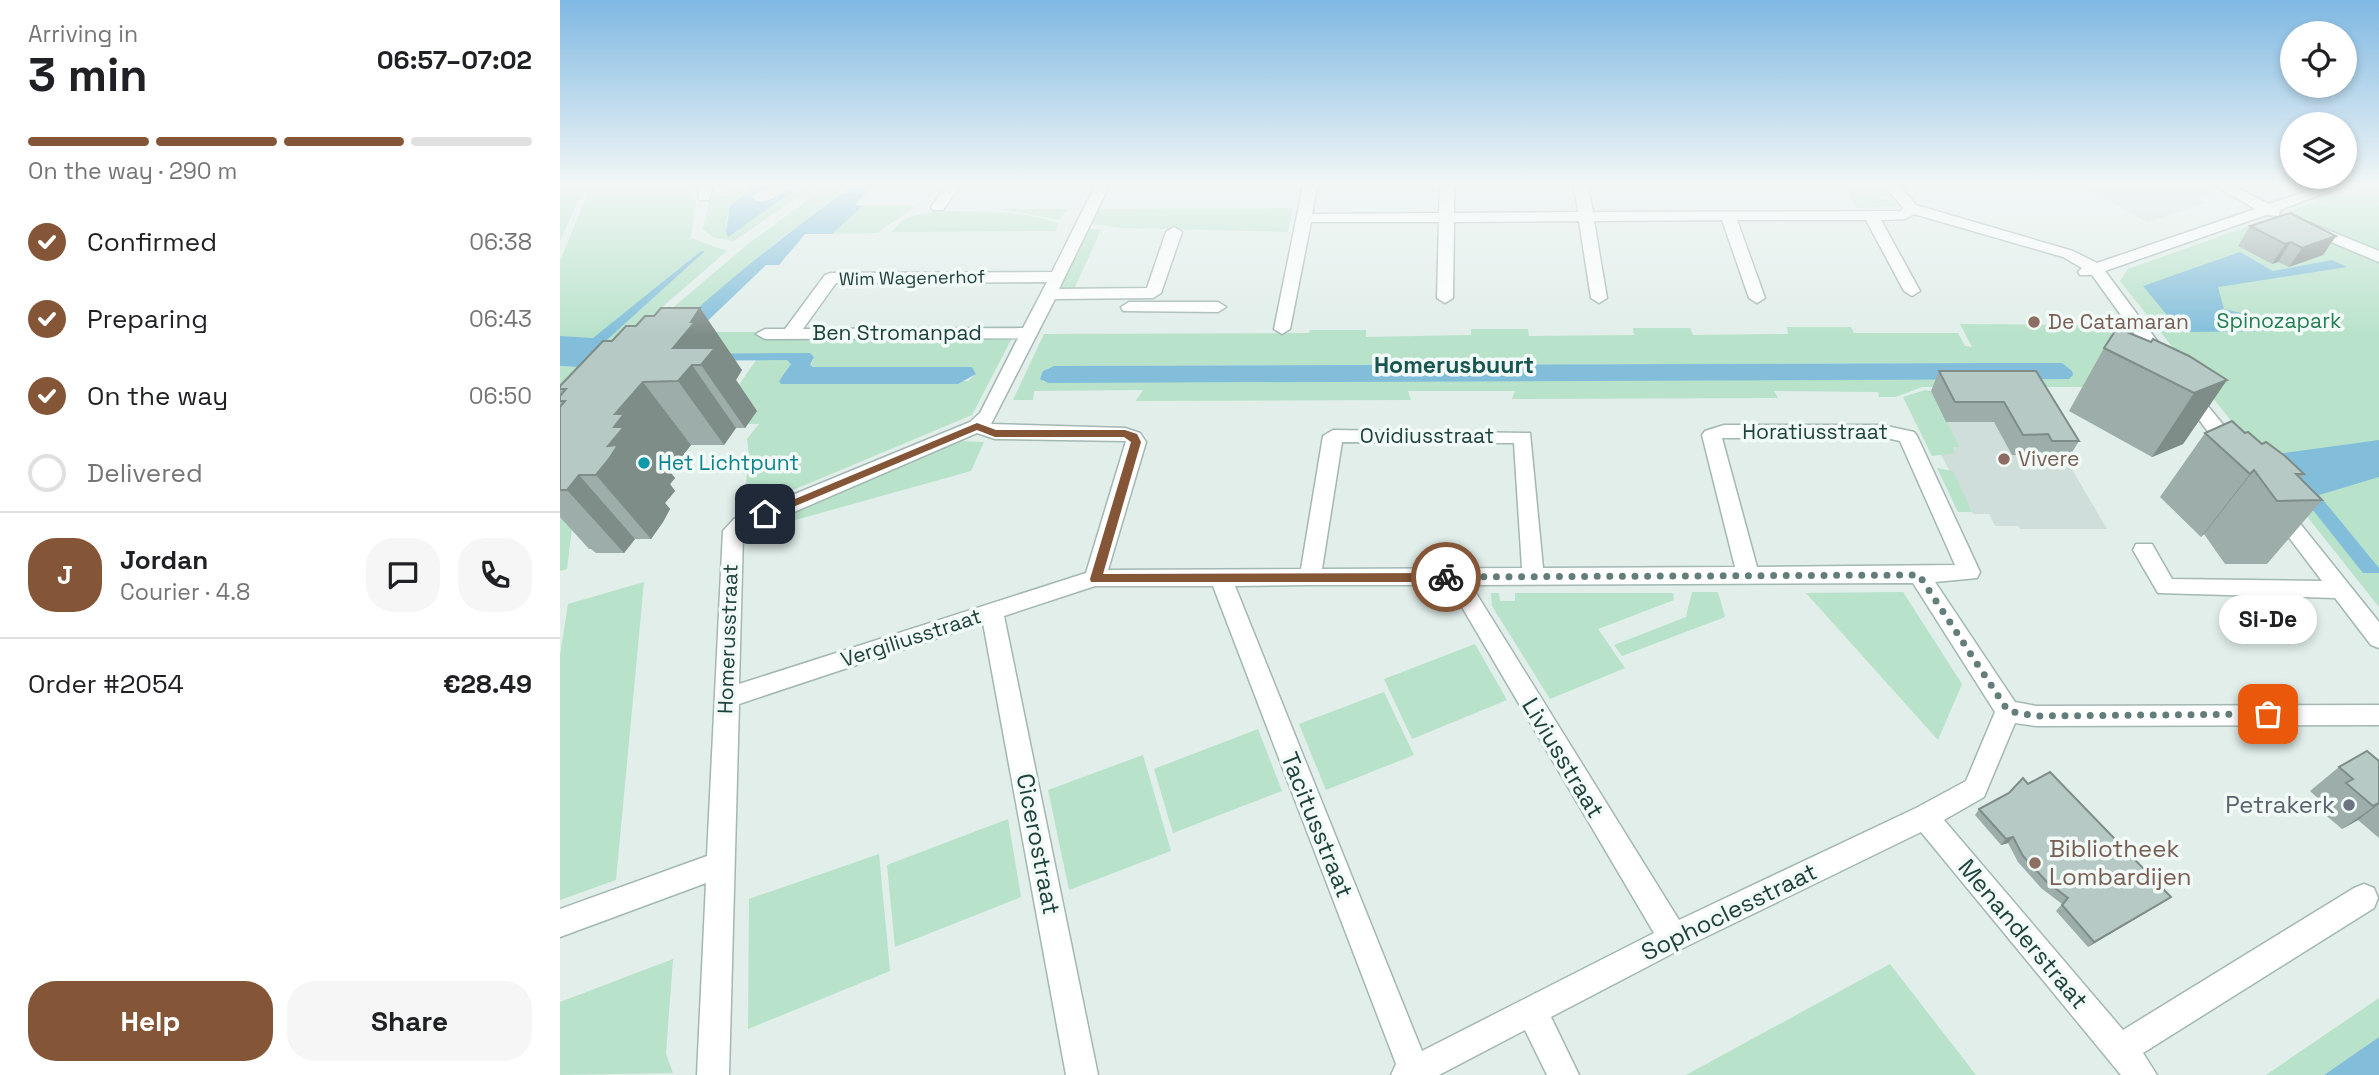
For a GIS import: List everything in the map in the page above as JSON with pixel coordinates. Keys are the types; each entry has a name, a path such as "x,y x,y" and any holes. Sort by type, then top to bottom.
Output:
{"street":[{"path":"1077,236 988,417 977,426 995,433 1125,434 1133,437 1136,442 1096,579"},
{"path":"1150,300 1173,236"},
{"path":"1282,329 1300,236"},
{"path":"1445,298 1446,236"},
{"path":"1589,236 1599,298"},
{"path":"1735,236 1757,298"},
{"path":"1882,236 1912,291"},
{"path":"1984,236 2091,270 2190,236"},
{"path":"2331,236 2379,257"},
{"path":"2346,236 2379,248"},
{"path":"2091,270 2124,323 2148,342 2247,469"},
{"name":"Wim Wagenerhof","path":"793,330 831,278 1053,285"},
{"path":"1053,285 1218,307"},
{"path":"1129,307 1150,300"},
{"name":"Ben Stromanpad","path":"765,334 1030,333"},
{"name":"Homerusstraat","path":"713,1075 733,531 741,524 977,426"},
{"name":"Horatiusstraat","path":"1748,576 1712,435 1724,432 1882,431 1907,436 1969,572 1919,575"},
{"name":"Ovidiusstraat","path":"1310,578 1333,436 1523,436 1533,577"},
{"path":"2270,498 2379,639"},
{"path":"2144,551 2166,587 2339,590"},
{"path":"1919,575 2008,711 2036,716 2379,715"},
{"name":"Vergiliusstraat","path":"726,698 1096,579 1919,575"},
{"name":"Liviusstraat","path":"1455,577 1673,938"},
{"name":"Tacitusstraat","path":"1221,578 1413,1074"},
{"name":"Cicerostraat","path":"992,612 1082,1075"},
{"name":"Sophoclesstraat","path":"1413,1074 1673,938 1925,817 1975,789 2008,711"},
{"name":"Menanderstraat","path":"1925,817 2141,1075"},
{"path":"560,923 719,865"},
{"path":"2120,1050 2364,898"},
{"path":"1532,1013 1563,1075"}],"shaded area":[{"name":"Vivere","path":"1931,391 2026,391 2107,529 2021,529 2018,526 1995,526 1989,514 1973,514 1940,453 1955,453 1953,447 1960,447"}],"green space":[{"path":"570,236 691,236 727,251 625,339 560,401 560,366 577,367 704,251 593,339 560,336 560,261"},
{"path":"712,236 741,236 734,241"},
{"path":"759,236 784,236 662,342 636,339"},
{"path":"1081,236 1098,236 1073,291 1056,291"},
{"name":"Spinozapark","path":"2220,236 2379,236 2379,607 2120,281 2128,269"},
{"path":"2114,321 2164,387 1922,387 1896,397 1879,397 1878,392 1774,391 1778,398 1512,399 1515,391 1408,391 1411,400 1136,401 1143,390 1034,391 1033,400 1013,400 1044,334 1309,333 1310,330 1366,330 1366,337 1471,335 1471,329 1528,329 1529,336 1634,335 1633,328 1690,328 1693,335 1788,334 1787,327 1851,327 1854,333 1958,333 1965,346 1972,347 1960,324 2088,325","holes":["2062,363 2069,379 1043,382 1048,368 1055,366"]},
{"path":"707,332 764,332 760,337 1013,336 972,415 743,511 749,455 747,439 759,424 745,424 757,409 724,407 756,360 787,360 792,364 779,381 968,381 976,374 972,367 813,367 810,365 814,359 673,354"},
{"path":"1925,390 1931,391 1960,447 1953,447 1955,453 1932,456 1903,397"},
{"path":"960,441 984,442 971,471 774,526 771,520"},
{"path":"1937,468 1953,471 1972,512 1958,512"},
{"path":"560,503 574,512 567,569 560,571"},
{"path":"644,582 616,880 560,900 560,655 568,604"},
{"path":"1692,592 1718,592 1725,617 1622,656 1614,645 1686,617"},
{"path":"1903,592 1962,684 1938,740 1806,593"},
{"path":"1491,593 1499,593 1500,601 1515,601 1515,593 1673,593 1674,600 1598,629 1625,668 1550,699 1492,606"},
{"path":"1475,644 1507,700 1412,739 1384,679"},
{"path":"1384,692 1414,755 1326,790 1299,724"},
{"path":"1258,729 1282,791 1173,833 1154,769"},
{"path":"1143,755 1171,851 1069,890 1048,790"},
{"path":"1008,819 1021,897 895,947 887,865"},
{"path":"879,854 890,971 748,1029 749,899"},
{"path":"673,959 666,1054 673,1073 560,1075 560,1002"},
{"path":"1890,964 1976,1075 1686,1075"},
{"path":"2379,998 2379,1037 2324,1075 2266,1075"}],"water":[{"path":"785,236 803,236 779,265 766,265 673,354 810,353 814,357 810,365 813,367 972,367 976,374 958,384 781,384 779,381 791,364 787,360 662,361 662,342"},
{"path":"701,251 705,251 577,367 560,366 560,336 593,338"},
{"path":"2240,252 2273,271 2332,260 2347,267 2218,287 2224,309 2270,320 2279,331 2181,332 2143,286"},
{"path":"2062,363 2072,371 2073,375 2069,379 1048,383 1040,379 1043,371 1054,366"},
{"path":"2379,440 2379,477 2319,495 2379,568 2379,573 2363,573 2269,455"},
{"path":"2379,1037 2379,1075 2324,1075"}],"building":[{"path":"2270,236 2336,236 2302,248 2291,242 2285,244"},
{"path":"661,308 700,308 691,322 695,322 673,348 715,348 701,365 692,365 678,381 643,382 615,414 624,414 614,427 624,427 608,446 618,445 609,459 596,475 579,475 567,490 560,490 560,407 565,401 560,401 560,396 566,389 560,389 560,386 603,341 612,341 626,326 636,326 645,316 654,316"},
{"path":"2117,328 2151,342 2153,339 2189,356 2227,380 2194,393 2104,348"},
{"path":"1939,371 2036,371 2079,441 2052,441 2048,434 2023,435 2004,402 1955,402"},
{"path":"2232,421 2245,433 2248,432 2262,444 2266,442 2285,456 2304,474 2296,474 2322,500 2277,501 2254,470 2250,474 2205,433"},
{"path":"2367,751 2379,761 2379,803 2373,806 2346,783 2353,779 2339,767"},
{"path":"2050,772 2171,897 2094,942 2062,905 2068,898 2047,882 2023,856 2013,837 2006,839 1979,809 2009,793 2023,778 2028,784"}],"way so far":[{"path":"1446,577 1919,575 2008,711 2036,716 2268,714"}],"place":[{"name":"De Catamaran","path":"2034,322"},
{"name":"Vivere","path":"2004,459"},
{"name":"Het Lichtpunt","path":"644,463"},
{"name":"Si-De","path":"2268,714"},
{"name":"Petrakerk","path":"2349,805"},
{"name":"Bibliotheek Lombardijen","path":"2035,863"}],"district":[{"name":"Homerusbuurt","path":"1454,365"}],"route":[{"path":"765,514 977,426 995,433 1125,434 1133,437 1136,442 1096,579 1446,577"}]}
